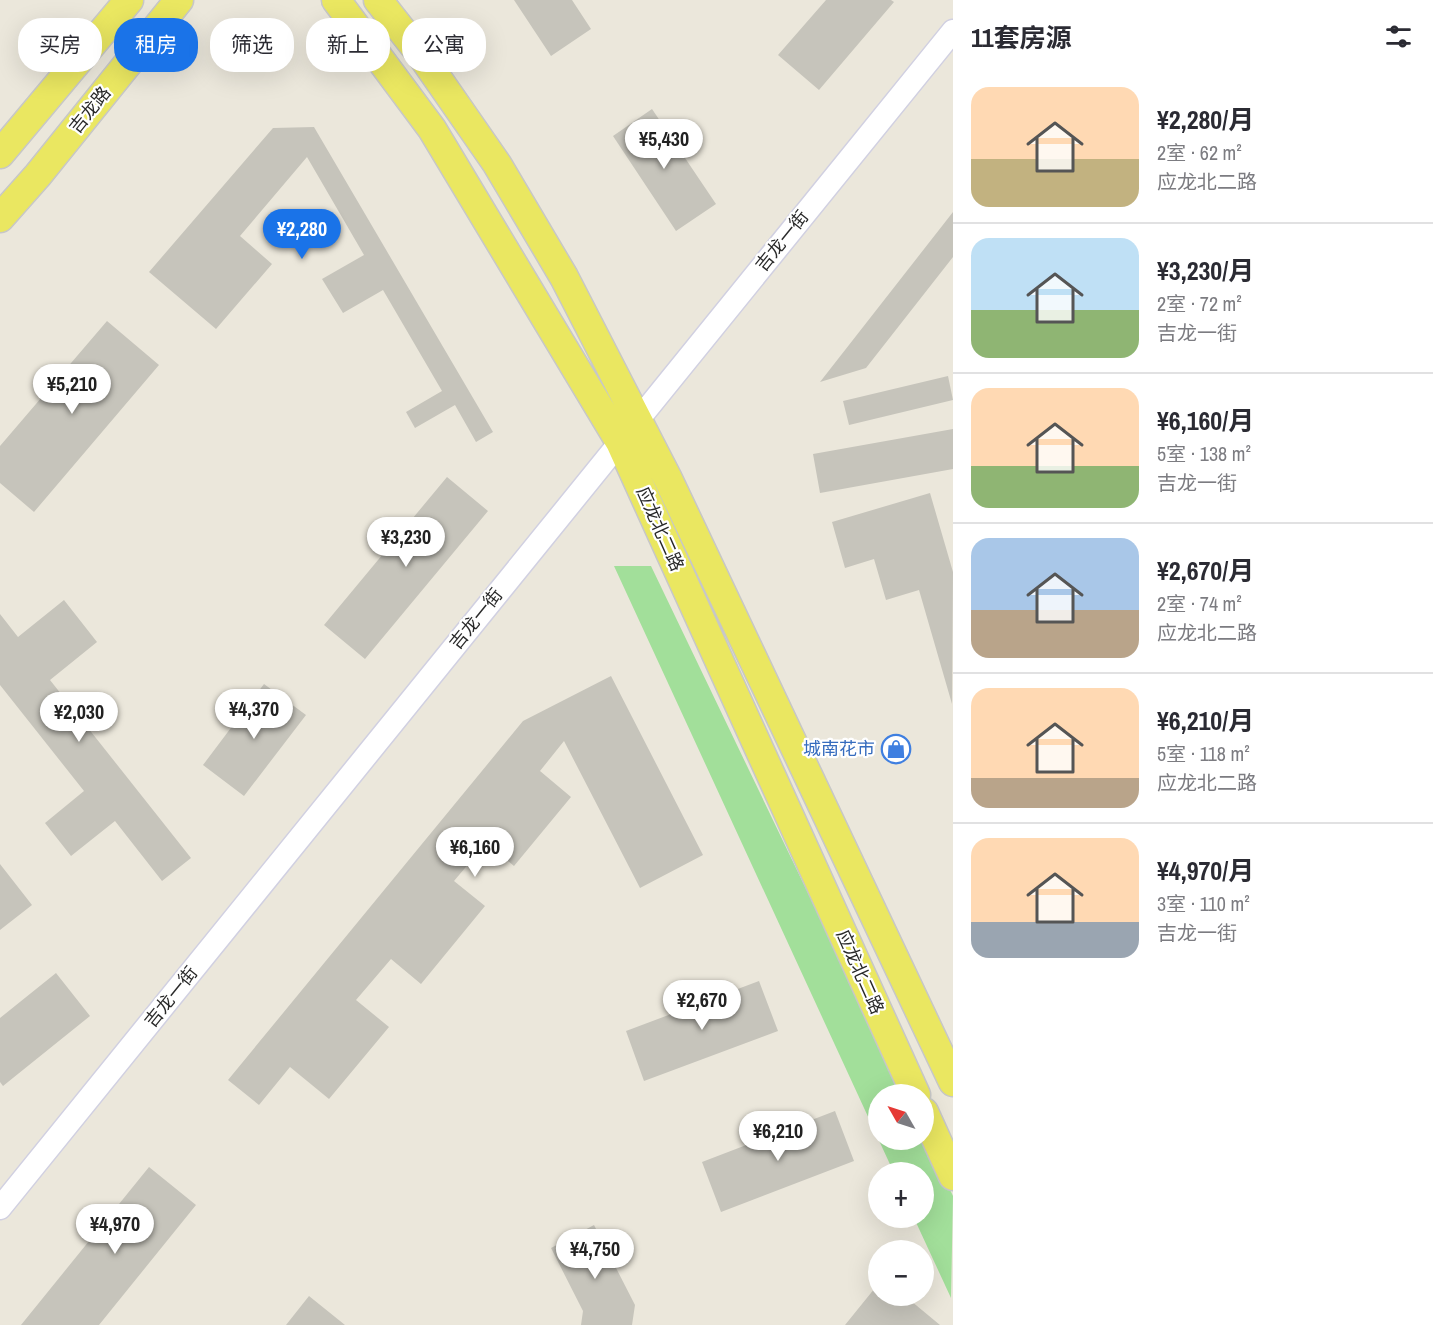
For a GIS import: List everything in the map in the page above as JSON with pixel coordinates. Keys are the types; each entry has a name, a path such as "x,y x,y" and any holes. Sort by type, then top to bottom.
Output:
{"main road":[{"path":"0,154 129,0"},
{"name":"吉龙路","path":"0,218 38,175 179,0"},
{"name":"应龙北二路","path":"336,0 432,129 620,442 911,1084"},
{"name":"应龙北二路","path":"378,0 422,56 498,164 564,277 639,419 953,1082"},
{"path":"934,1134 953,1176"}],"street":[{"name":"吉龙一街","path":"0,1208 953,31"}],"green space":[{"path":"614,566 651,566 900,1084 868,1084 868,1117"},
{"path":"883,1150 931,1150 953,1196 951,1298 934,1261 934,1240 924,1240 919,1228 934,1228 934,1162 889,1162"}],"building":[{"path":"514,0 572,0 591,29 551,56"},
{"path":"826,0 891,0 894,2 819,90 778,55"},
{"path":"652,109 716,204 676,231 613,136"},
{"path":"314,127 493,432 476,442 455,405 415,428 406,412 442,391 383,290 343,313 322,279 364,255 307,157 240,236 272,264 216,329 149,272 273,128"},
{"path":"953,212 953,257 866,368 820,382"},
{"path":"107,321 159,365 34,512 0,483 0,446"},
{"path":"948,376 953,400 849,425 843,401"},
{"path":"953,429 953,469 820,493 813,454"},
{"path":"447,477 488,511 365,659 324,625"},
{"path":"930,493 953,572 952,704 919,590 886,600 874,559 845,568 832,522"},
{"path":"64,600 97,642 50,680 191,858 162,881 115,821 71,856 45,823 84,791 0,685 0,614 18,637"},
{"path":"611,676 703,855 640,888 564,741 540,771 571,797 514,866 486,843 454,881 485,906 421,984 391,959 356,1000 389,1027 329,1099 290,1067 259,1105 228,1080 523,721"},
{"path":"264,684 306,715 244,796 203,765"},
{"path":"0,864 32,905 0,930"},
{"path":"56,973 90,1016 3,1086 0,1082 0,1018"},
{"path":"759,981 778,1031 644,1081 626,1031"},
{"path":"835,1111 854,1161 721,1212 702,1162"},
{"path":"149,1167 196,1205 99,1325 21,1325"},
{"path":"594,1225 635,1305 632,1325 581,1325 583,1311 551,1248"},
{"path":"309,1296 345,1325 286,1325"},
{"path":"868,1297 868,1306 917,1306 940,1325 845,1325"}],"place":[{"name":"城南花市","path":"896,749"}]}
